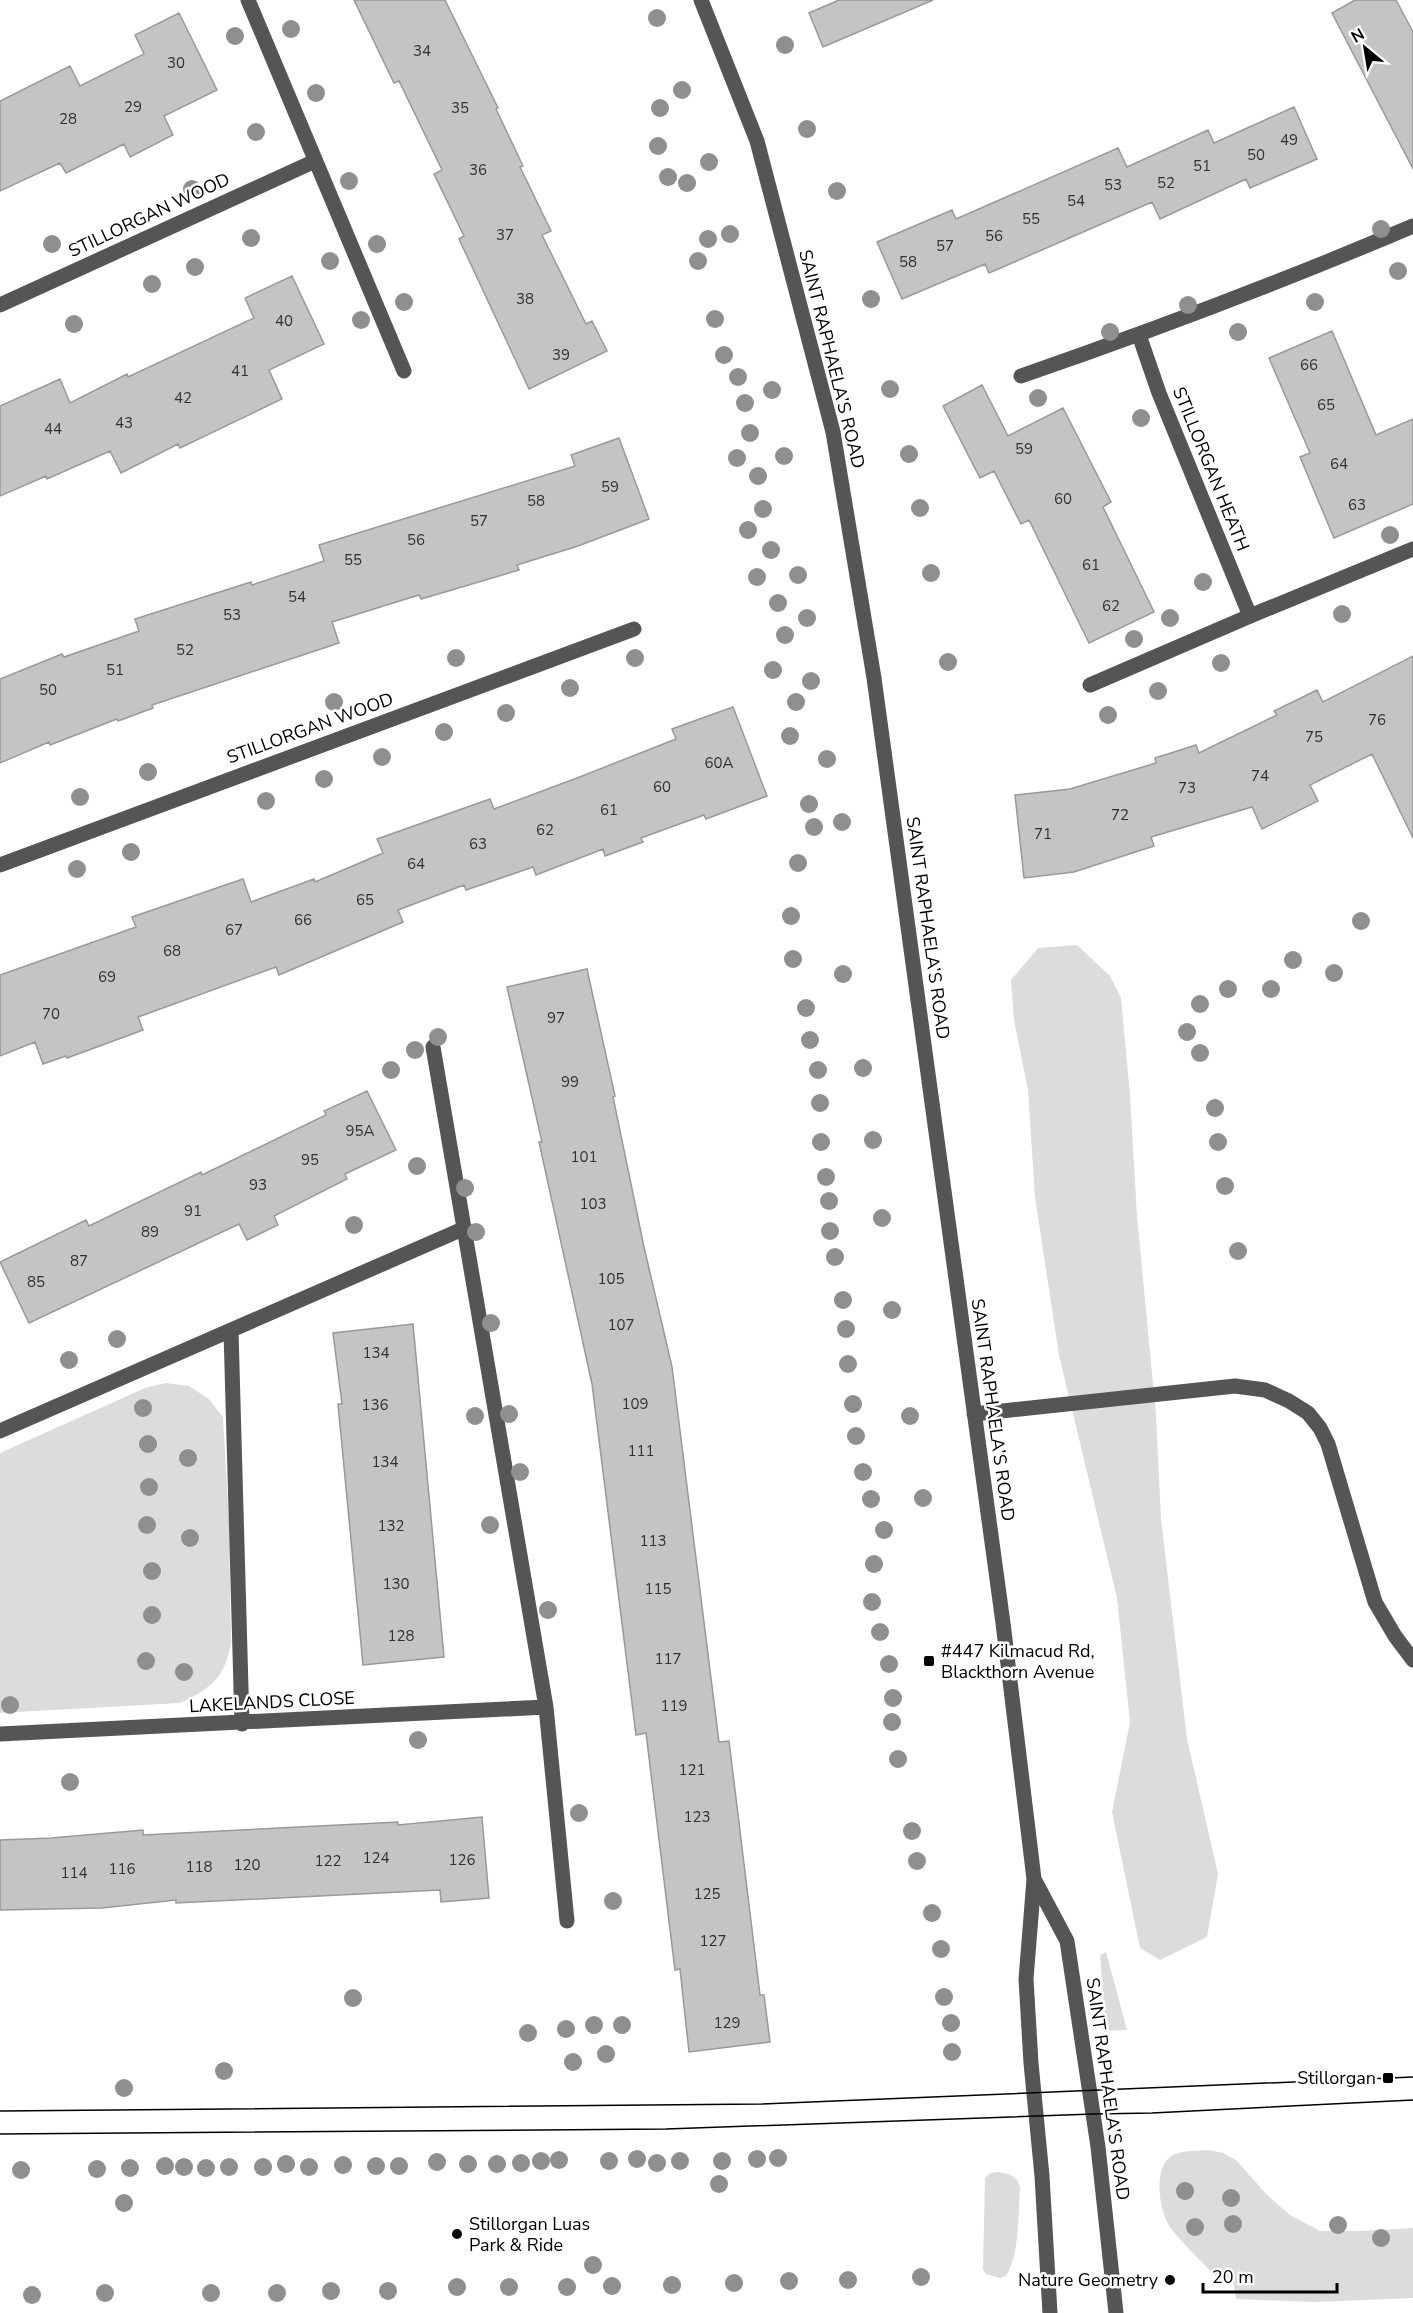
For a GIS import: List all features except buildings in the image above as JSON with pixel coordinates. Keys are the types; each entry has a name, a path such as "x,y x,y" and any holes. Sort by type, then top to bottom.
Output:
{"street":[{"path":"248,0 404,372"},
{"name":"SAINT RAPHAELA’S ROAD","path":"701,0 757,141 833,432 874,678 974,1414 1034,1879 1026,1979 1030,2063 1042,2176 1050,2313"},
{"name":"STILLORGAN WOOD","path":"0,305 315,161"},
{"path":"1021,376 1139,335 1343,256 1413,226"},
{"name":"STILLORGAN HEATH","path":"1139,335 1159,393 1250,616"},
{"path":"1090,685 1413,549"},
{"name":"STILLORGAN WOOD","path":"0,865 634,628"},
{"path":"433,1047 546,1707 567,1921"},
{"path":"0,1431 465,1228"},
{"path":"231,1331 242,1724"},
{"path":"974,1414 1236,1386 1265,1390 1289,1401 1308,1413 1328,1444 1375,1602 1395,1636 1413,1660"},
{"name":"LAKELANDS CLOSE","path":"0,1734 242,1724 546,1707"},
{"name":"SAINT RAPHAELA’S ROAD","path":"1034,1879 1067,1941 1098,2147 1116,2313"}],"shaded area":[{"path":"1077,945 1110,976 1121,998 1130,1095 1137,1216 1156,1415 1161,1519 1187,1739 1218,1874 1207,1937 1160,1960 1140,1948 1112,1812 1130,1722 1117,1598 1059,1355 1035,1197 1028,1090 1014,1020 1011,980 1038,948"},
{"path":"166,1383 189,1386 209,1399 223,1417 229,1522 231,1643 225,1665 208,1687 180,1703 0,1713 0,1453 145,1388"},
{"path":"1106,1952 1127,2030 1106,2031 1100,1955"},
{"path":"1209,2150 1223,2153 1236,2160 1269,2197 1290,2215 1320,2231 1413,2228 1413,2298 1314,2302 1236,2299 1234,2284 1217,2277 1173,2231 1166,2220 1161,2200 1160,2178 1166,2161 1181,2152"},
{"path":"998,2172 1012,2176 1017,2180 1020,2188 1018,2234 1014,2256 1006,2276 1000,2278 986,2274 983,2269 985,2178 990,2173"}],"tram line":[{"path":"0,2111 762,2104 1413,2077"},
{"path":"0,2134 666,2129 1152,2113 1413,2100"}],"place":[{"name":"#447 Kilmacud Rd, Blackthorn Avenue","path":"929,1661"},
{"name":"Stillorgan","path":"1388,2078"},
{"name":"Stillorgan Luas Park & Ride","path":"457,2234"},
{"name":"Nature Geometry","path":"1170,2280"}]}
